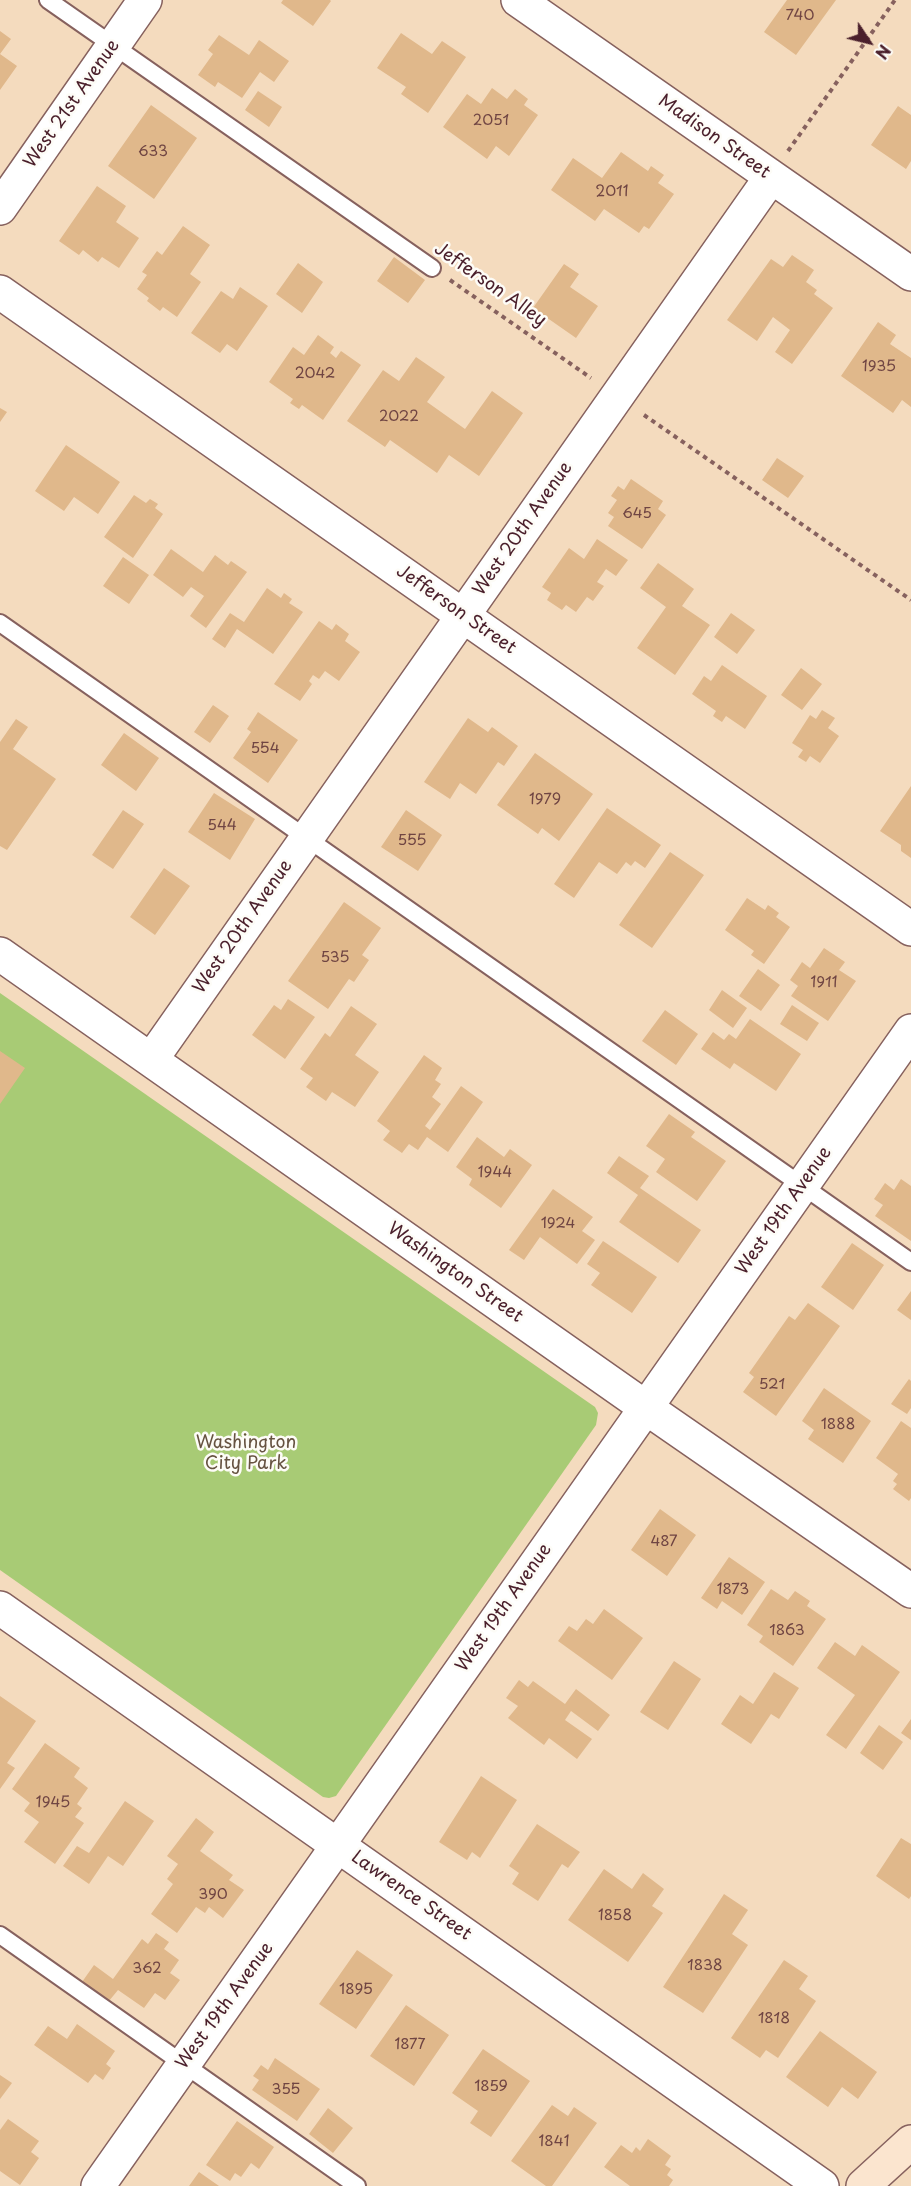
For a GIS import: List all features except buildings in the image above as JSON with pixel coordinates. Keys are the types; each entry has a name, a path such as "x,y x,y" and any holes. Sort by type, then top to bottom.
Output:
{"main road":[{"path":"864,2186 911,2142"}],"street":[{"name":"West 21st Avenue","path":"0,208 145,0"},
{"name":"Madison Street","path":"518,0 911,274"},
{"name":"West 20th Avenue","path":"151,1060 771,177"},
{"name":"Jefferson Street","path":"0,292 911,929"},
{"name":"Washington Street","path":"0,954 911,1591"},
{"name":"West 19th Avenue","path":"98,2186 911,1031"},
{"name":"Lawrence Street","path":"0,1608 822,2186"}],"lane":[{"name":"Jefferson Alley","path":"48,0 432,268"},
{"path":"0,623 911,1262"},
{"path":"0,1935 357,2186"}],"path":[{"path":"771,177 895,0"},
{"name":"Jefferson Alley","path":"432,268 911,600"}],"green space":[{"name":"Washington City Park","path":"0,993 595,1407 598,1413 596,1425 336,1796 323,1797 0,1570"}]}
